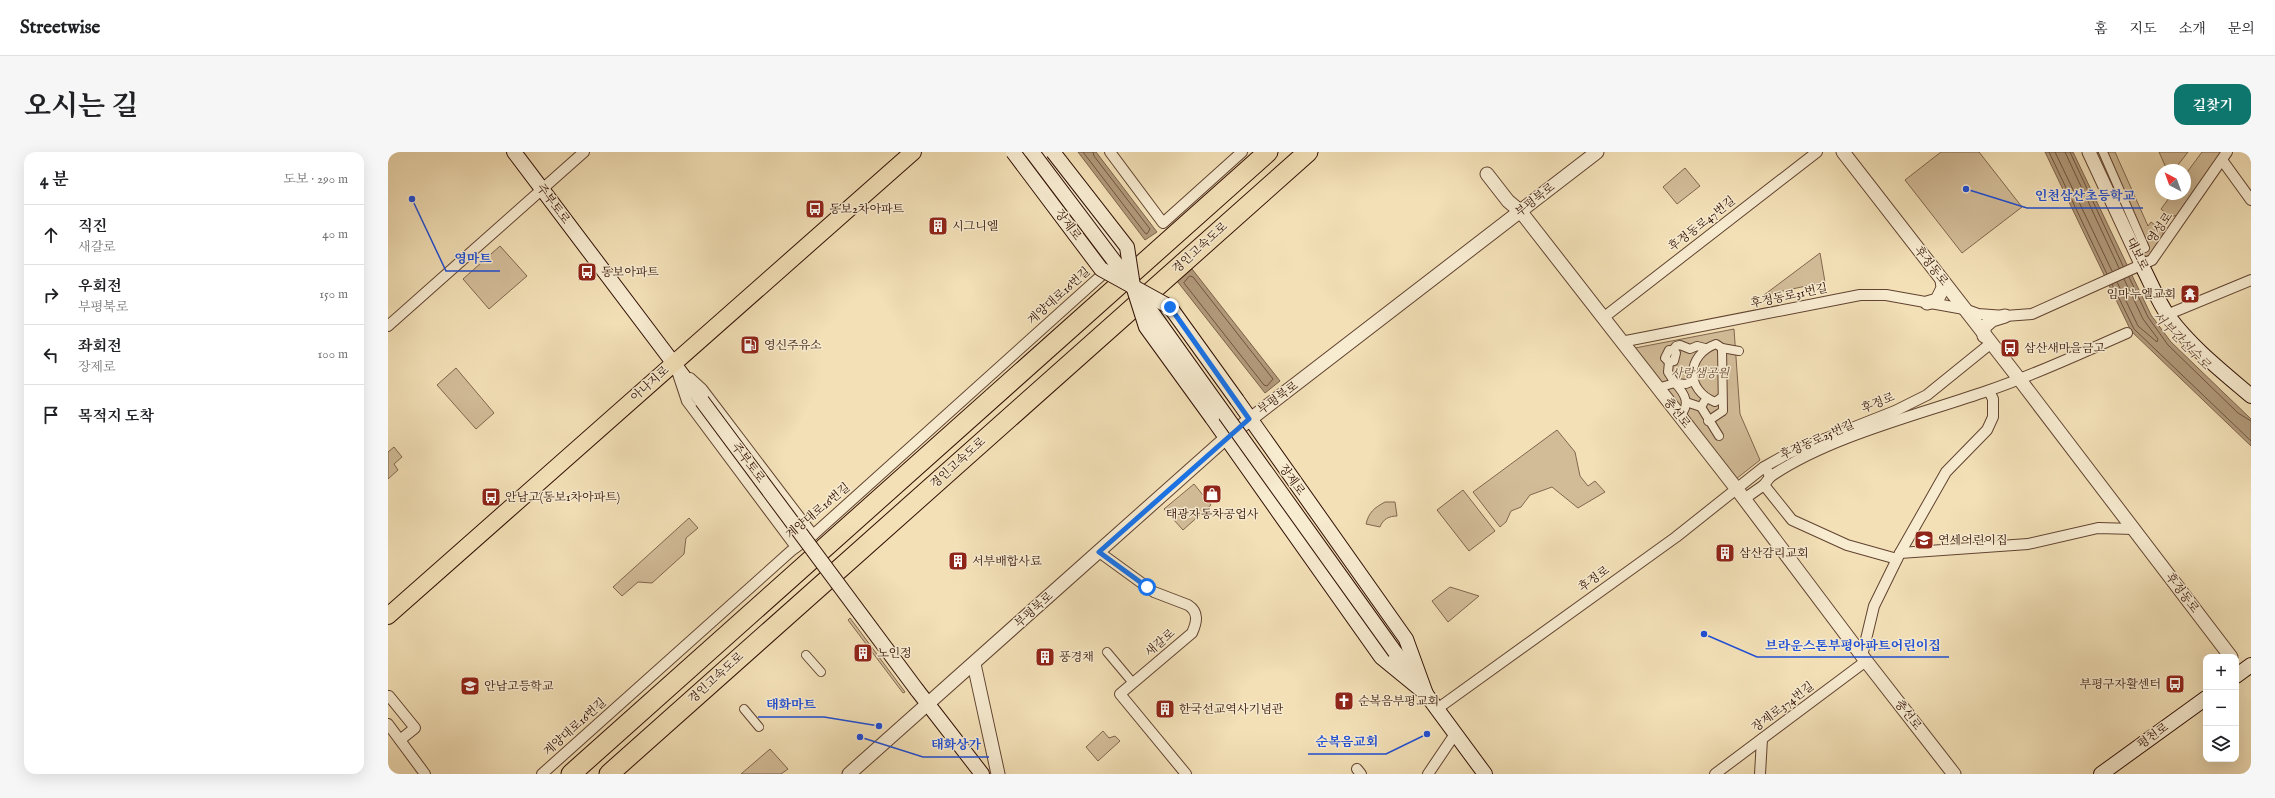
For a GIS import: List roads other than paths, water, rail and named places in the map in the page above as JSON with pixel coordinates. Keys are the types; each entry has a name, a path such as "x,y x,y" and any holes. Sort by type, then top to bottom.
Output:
{"highway":[{"name":"경인고속도로","path":"571,774 1146,259 1166,231 1268,152"},
{"name":"경인고속도로","path":"609,774 1308,152"}],"main road":[{"name":"주부토로","path":"514,152 674,363 917,690 982,774"},
{"name":"아나지로","path":"388,616 912,152"},
{"name":"장제로","path":"1013,152 1101,269 1170,307 1406,639 1426,694"},
{"name":"장제로","path":"1032,152 1133,286 1395,652 1485,774"},
{"name":"장제로","path":"1053,152 1128,248 1133,286 1146,327 1381,656 1426,694"},
{"name":"대보로","path":"2142,266 2166,316 2207,357 2251,396"},
{"name":"평천로","path":"2101,774 2203,700"}],"street":[{"path":"388,326 584,152"},
{"path":"1024,152 1110,268"},
{"name":"계양대로16번길","path":"542,774 796,547 813,535 1123,256 1042,152"},
{"path":"1110,152 1166,231 1242,152"},
{"name":"부평북로","path":"849,774 1226,438 1597,152"},
{"name":"후정동로47번길","path":"1603,318 1816,152"},
{"name":"후정동로","path":"1843,152 1987,340 2020,380 2229,654"},
{"name":"대보로","path":"2089,152 2142,266"},
{"path":"2103,152 2145,248"},
{"name":"영성로","path":"2092,288 2142,266 2156,257 2225,156 2251,200"},
{"name":"충선로","path":"1487,174 1508,201 1521,212 1680,416 1864,659 1954,774"},
{"path":"1927,303 1937,300 1943,288 1942,280"},
{"path":"2166,316 2251,280"},
{"name":"후정동로31번길","path":"1621,342 1860,295 1886,295 1964,309 1978,314 2005,316 2032,314 2092,288"},
{"path":"1987,340 1984,327 1992,320 2005,316"},
{"path":"2020,380 2127,333"},
{"name":"후정로","path":"1437,708 1676,537 1764,467 1789,452 1895,411 1927,395 1987,340"},
{"path":"1722,397 1715,402 1701,392 1693,381 1694,364 1698,354 1705,348 1716,344 1722,348 1739,351"},
{"path":"1680,416 1685,410 1686,402 1684,393 1668,372 1669,362 1665,358 1666,354 1669,350 1673,350 1676,346 1680,345 1685,349 1697,346 1705,348"},
{"path":"1708,421 1722,411 1722,348"},
{"path":"674,363 702,389 813,535"},
{"path":"674,363 687,401 796,547"},
{"name":"후정동로25번길","path":"1767,481 1827,448 2020,380"},
{"path":"1657,388 1675,383 1686,384 1693,381"},
{"path":"1864,659 1874,606 1898,556 1946,472 1967,448 1978,441 1987,430 1993,417 1992,399 1989,390"},
{"path":"1701,407 1707,397"},
{"path":"1686,402 1701,407 1708,421 1719,436"},
{"path":"1764,467 1767,481 1792,520 1847,545 1898,556 2028,544 2098,528 2134,529"},
{"path":"1744,499 1767,481"},
{"path":"784,532 793,534 798,532 801,519"},
{"name":"새갈로","path":"1099,552 1154,592 1188,605 1192,608 1196,615 1196,624 1192,633 1120,694 1186,774"},
{"path":"1107,652 1133,683"},
{"path":"806,655 821,672"},
{"name":"장제로374번길","path":"1715,774 1864,659"},
{"path":"974,664 998,774"},
{"path":"389,696 415,728 400,740"},
{"path":"744,709 759,727"},
{"path":"388,724 425,774"},
{"path":"1428,774 1455,734"},
{"path":"1760,774 1762,739"}],"water":[{"path":"1078,152 1096,152 1157,232 1145,240"},
{"path":"2045,152 2073,152 2151,315 2171,342 2251,419 2251,446 2131,331"},
{"path":"1192,269 1280,381 1265,393 1177,281"}],"place":[{"name":"인천삼산초등학교","path":"1966,189"},
{"name":"영마트","path":"412,199"},
{"name":"동보2차아파트","path":"815,209"},
{"name":"시그니엘","path":"938,226"},
{"name":"동보아파트","path":"587,272"},
{"name":"임마누엘교회","path":"2190,294"},
{"name":"영신주유소","path":"750,345"},
{"name":"삼산새마을금고","path":"2010,348"},
{"name":"태광자동차공업사","path":"1212,494"},
{"name":"안남고(동보1차아파트)","path":"491,497"},
{"name":"연세어린이집","path":"1924,540"},
{"name":"삼산감리교회","path":"1725,553"},
{"name":"서부배합사료","path":"958,561"},
{"name":"브라운스톤부평아파트어린이집","path":"1704,634"},
{"name":"노인정","path":"863,653"},
{"name":"풍경채","path":"1045,657"},
{"name":"부평구자활센터","path":"2175,684"},
{"name":"안남고등학교","path":"470,686"},
{"name":"순복음부평교회","path":"1344,701"},
{"name":"한국선교역사기념관","path":"1165,709"},
{"name":"태화마트","path":"879,726"},
{"name":"순복음교회","path":"1427,734"},
{"name":"태화상가","path":"860,737"}],"water label":[{"name":"서부간선수로","path":"2181,341"}],"park label":[{"name":"사랑샘공원","path":"1700,373"}]}
